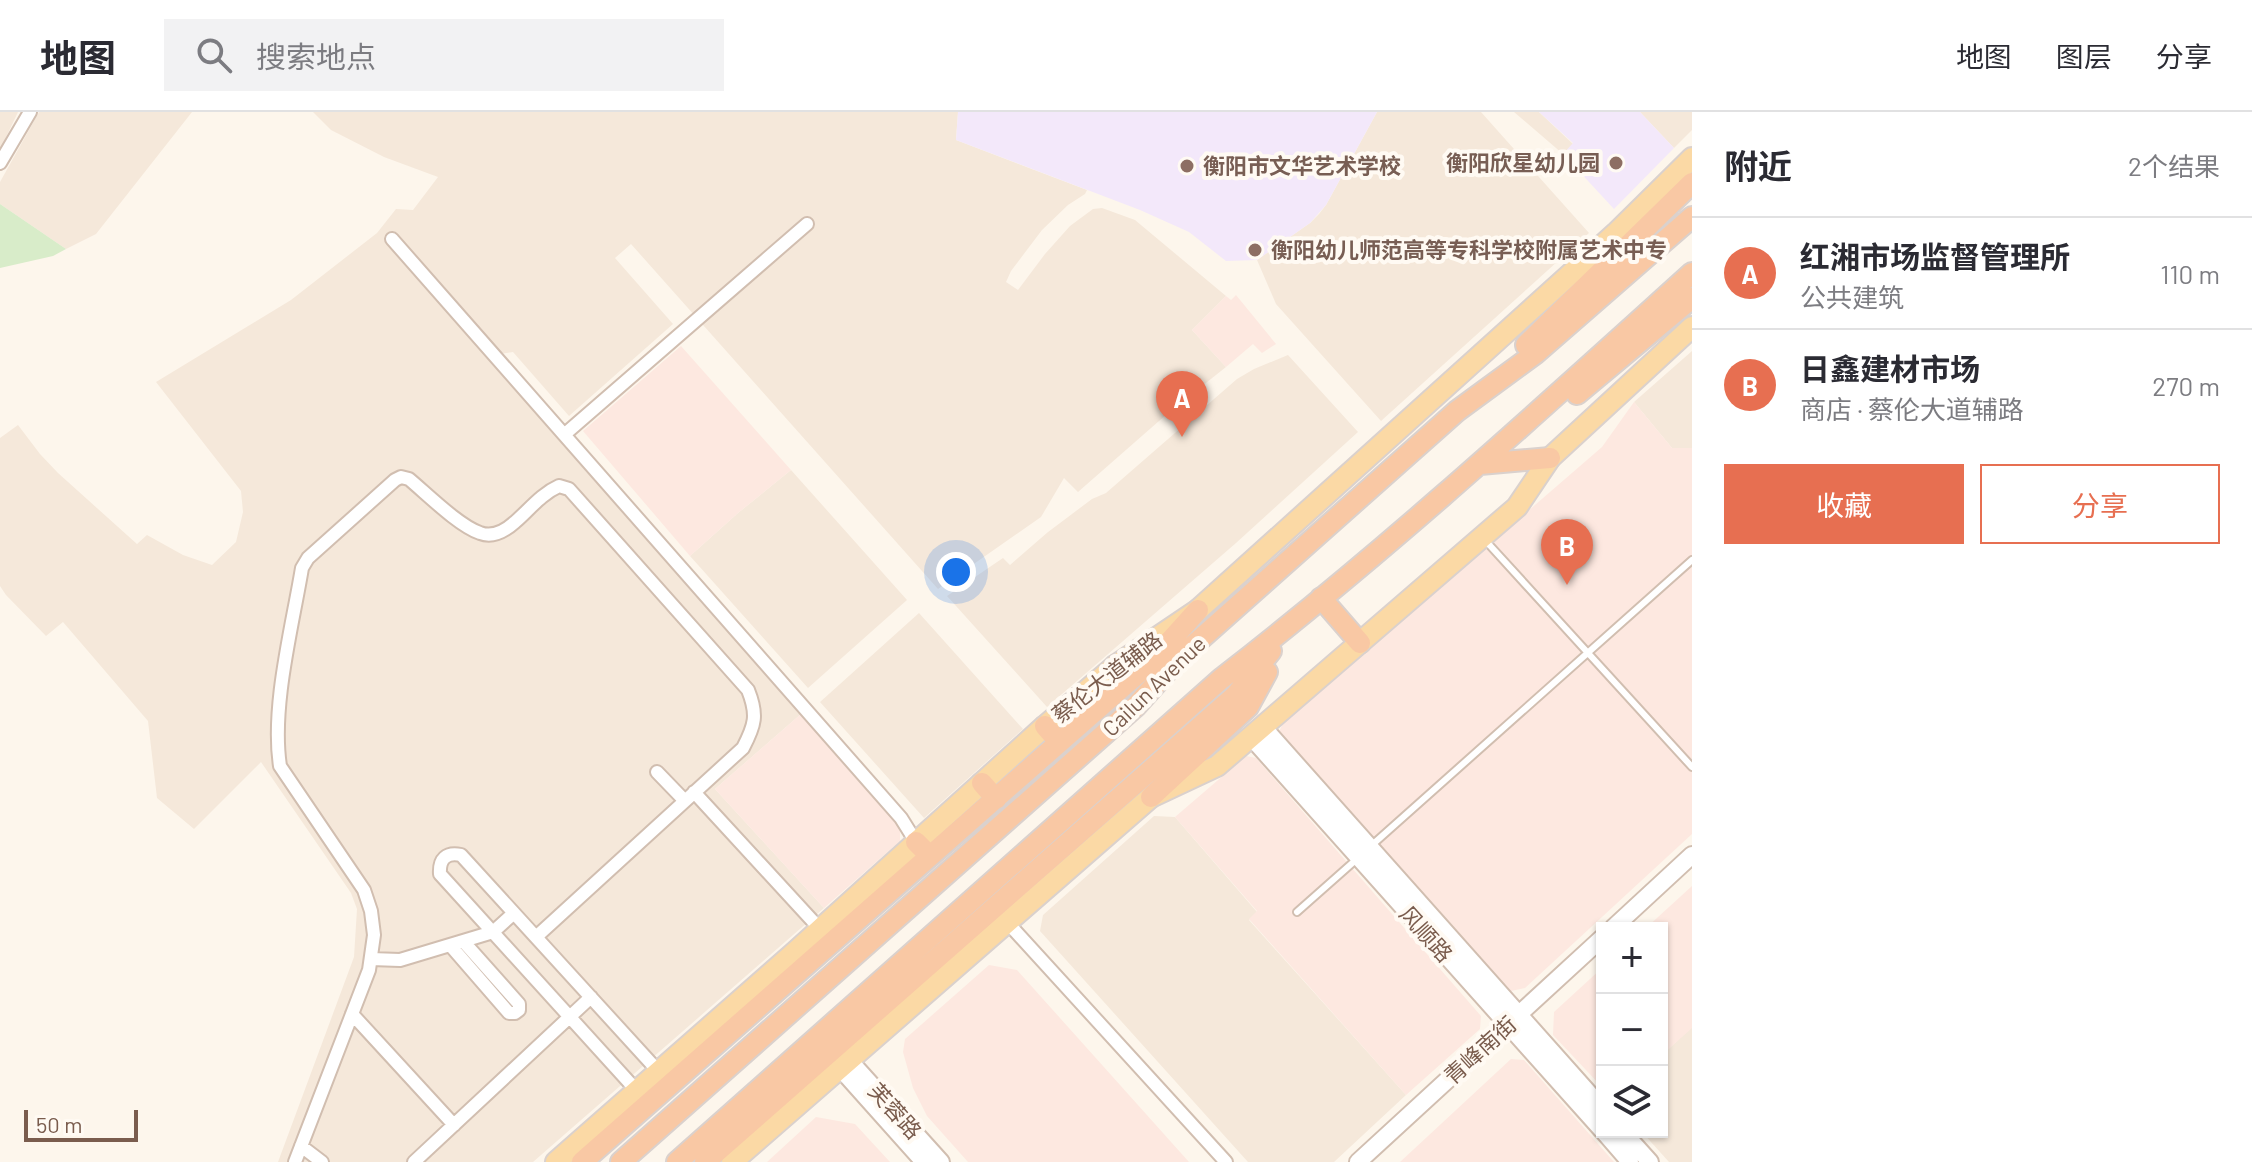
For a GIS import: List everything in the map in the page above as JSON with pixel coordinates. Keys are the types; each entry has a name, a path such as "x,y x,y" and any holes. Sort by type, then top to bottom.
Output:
{"highway":[{"path":"1457,411 1692,183"},
{"name":"Cailun Avenue","path":"621,1162 1136,706 1179,658 1457,411 1536,353 1692,217"},
{"name":"Cailun Avenue","path":"677,1162 1221,679 1294,623 1480,464 1692,273"},
{"path":"1480,464 1579,392 1692,298"},
{"path":"1480,464 1550,458"},
{"path":"1321,598 1360,643"},
{"path":"582,1162 607,1140 636,1099 989,791 1059,742 1152,661 1198,610"},
{"path":"1151,797 1248,707 1294,623"},
{"path":"705,1162 818,1061 1000,914 1070,853 1236,695 1294,623"},
{"path":"1115,666 1179,658"},
{"path":"1045,726 1059,742"},
{"path":"818,1061 844,1064 844,1039"}],"main road":[{"name":"蔡伦大道辅路","path":"989,791 1045,726 1115,666 1198,610 1616,233 1692,158"},
{"path":"1070,853 1151,797 1217,766 1517,507 1550,458 1692,327"},
{"path":"556,1162 636,1099 659,1072 820,929 923,849"},
{"path":"732,1162 844,1064 1000,914"}],"street":[{"path":"0,163 30,112"},
{"path":"565,434 807,224"},
{"path":"392,239 901,818 923,849"},
{"path":"295,1162 369,970 374,935 364,890 280,766 280,701 302,568 308,558 401,477 409,479 464,524 481,534 491,535 512,525 549,490 559,486 569,489 748,690 754,706 754,726 743,748 536,937"},
{"name":"风顺路","path":"1257,732 1516,1023 1596,1122"},
{"path":"657,772 690,797 820,929"},
{"path":"636,1099 570,1017 440,874 439,865 444,856 452,853 461,855 659,1072"},
{"path":"1619,922 1692,855"},
{"path":"1633,922 1692,868"},
{"path":"371,959 400,960 493,932 514,913"},
{"path":"1000,914 1226,1162"},
{"path":"457,943 519,1004 519,1010 509,1013 457,943"},
{"name":"青峰南街","path":"1371,1162 1596,944"},
{"name":"青峰南街","path":"1358,1162 1596,955"},
{"path":"414,1162 591,997"},
{"path":"352,1014 454,1125"},
{"name":"风顺路","path":"1516,1023 1596,1102"},
{"name":"芙蓉路","path":"844,1064 924,1162"},
{"name":"芙蓉路","path":"844,1064 941,1162"},
{"name":"风顺路","path":"1609,1138 1630,1162"},
{"path":"1628,1138 1650,1162"},
{"path":"301,1146 322,1162"}],"lane":[{"path":"1483,537 1692,767"},
{"path":"1297,912 1692,560"}],"shaded area":[{"path":"0,112 18,112 0,150"},
{"path":"39,112 192,112 96,234 66,249 0,204 0,182"},
{"path":"313,112 958,112 956,140 1087,190 1042,230 1006,282 1018,290 1070,226 1093,209 1102,208 1135,220 1226,296 1192,330 1226,367 1078,492 1064,478 1041,517 938,589 631,244 615,258 673,324 569,416 513,352 486,356 801,714 715,789 824,908 533,1162 278,1162 354,957 357,909 351,893 261,762 194,829 157,798 148,721 63,622 46,636 0,586 0,438 18,425 58,473 137,544 147,535 183,555 212,565 236,542 243,512 241,491 156,382 291,300 377,233 396,209 413,210 438,177 384,157 331,130"},
{"name":"衡阳市文华艺术学校","path":"958,112 1377,112 1326,205 1310,223 1257,260 1226,261 1189,232 1140,210 956,140"},
{"path":"1377,112 1481,112 1589,233 1381,421 1276,304 1257,260 1319,214"},
{"path":"1514,112 1539,112 1573,144 1563,154"},
{"name":"衡阳欣星幼儿园","path":"1539,112 1640,112 1674,148 1614,209 1563,154 1573,143"},
{"path":"1640,112 1692,112 1692,130 1674,148"},
{"path":"1236,295 1276,344 1262,353 1253,344 1226,367 1192,330 1226,296 1231,300"},
{"path":"681,346 791,470 690,556 583,431"},
{"path":"1692,351 1692,448 1672,448 1634,402"},
{"path":"1288,355 1358,432 1047,707 947,596 1003,558 1010,565 1092,499 1106,493 1237,379"},
{"path":"1634,402 1672,448 1692,448 1692,834 1525,988 1511,991 1279,732 1283,723 1602,447"},
{"path":"791,470 907,600 808,688 690,556"},
{"path":"919,613 1023,729 924,818 820,702"},
{"path":"801,714 900,826 900,841 824,908 715,789"},
{"path":"1246,756 1256,758 1481,1016 1480,1029 1406,1095 1249,919 1257,911 1175,817"},
{"path":"1154,816 1175,817 1257,912 1249,920 1406,1095 1334,1162 1248,1162 1040,931 1043,915"},
{"path":"1692,886 1692,1028 1668,1050 1668,922 1653,922"},
{"path":"989,965 1017,970 1189,1162 968,1162 927,1116 913,1088 903,1052 905,1039"},
{"path":"1596,974 1596,1081 1553,1035 1554,1012"},
{"path":"1692,1027 1692,1162 1669,1162 1647,1138 1668,1138 1668,1049"},
{"path":"1511,1059 1524,1060 1614,1162 1400,1162"},
{"path":"816,1117 855,1124 890,1162 767,1162"}],"green space":[{"path":"0,204 66,249 53,256 0,268"}],"place":[{"name":"衡阳欣星幼儿园","path":"1616,163"},
{"name":"衡阳市文华艺术学校","path":"1187,166"},
{"name":"衡阳幼儿师范高等专科学校附属艺术中专","path":"1255,250"},
{"name":"红湘市场监督管理所","path":"1182,437"},
{"name":"日鑫建材市场","path":"1567,585"}]}
